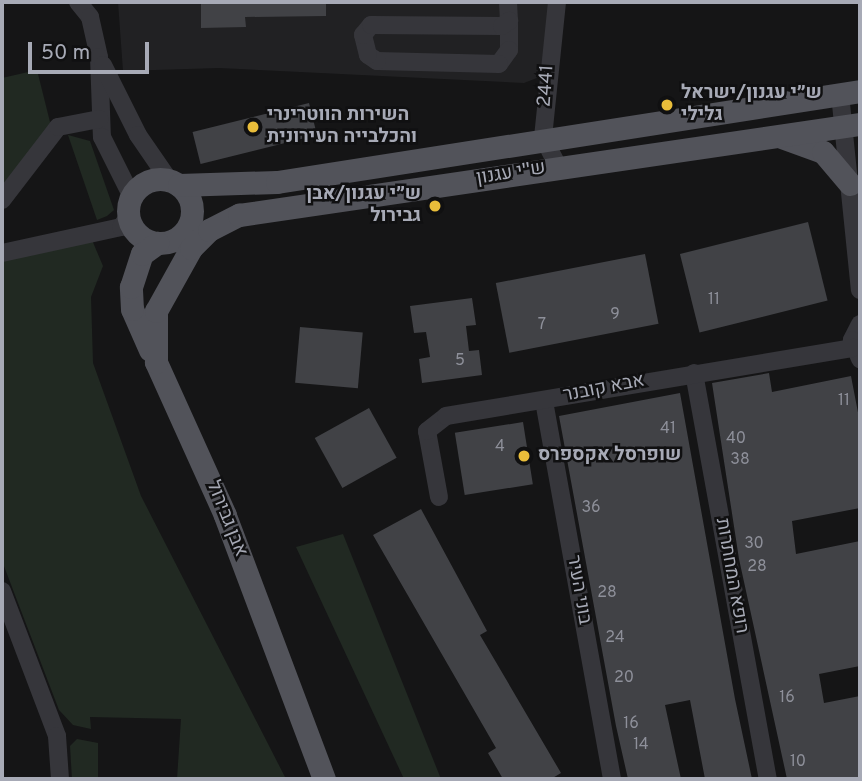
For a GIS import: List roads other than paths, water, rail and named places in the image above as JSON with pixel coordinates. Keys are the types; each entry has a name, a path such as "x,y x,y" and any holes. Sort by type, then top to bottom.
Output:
{"main road":[{"name":"ש''י עגנון","path":"174,183 277,182 543,137 850,92"},
{"name":"ש''י עגנון","path":"180,263 209,230 239,215 851,125"},
{"path":"777,136 823,152 850,184"},
{"path":"190,225 192,207 174,183 147,182 130,207 141,237 157,243 177,239 190,225 235,209 400,191"},
{"path":"156,362 131,297 138,263 157,243"},
{"name":"אבן גבירול","path":"180,263 156,311 156,362 225,516 324,779"}],"street":[{"path":"2,253 121,227 130,207 109,159 99,118 99,57 90,17 78,2"},
{"path":"508,2 509,22 509,50 499,64 377,61 368,55 363,36 371,25 502,26 509,22"},
{"name":"2441","path":"543,137 557,2"},
{"path":"99,57 122,89 174,183"},
{"path":"850,92 850,184 860,290"},
{"path":"2,200 58,127 99,118"},
{"path":"543,137 558,166"},
{"path":"856,354 860,324"},
{"name":"אבא קובנר","path":"439,497 427,431 446,416 694,373 856,354"},
{"name":"רופא המחתרות","path":"694,373 768,779"},
{"name":"בוני העיר","path":"544,401 612,779"},
{"path":"2,591 57,736 60,779"}],"place":[{"name":"ש״י עגנון/ישראל גלילי","path":"667,105"},
{"name":"השירות הווטרינרי והכלבייה העירונית","path":"253,127"},
{"name":"ש״י עגנון/אבן גבירול","path":"435,206"},
{"name":"שופרסל אקספרס","path":"524,456"}]}
